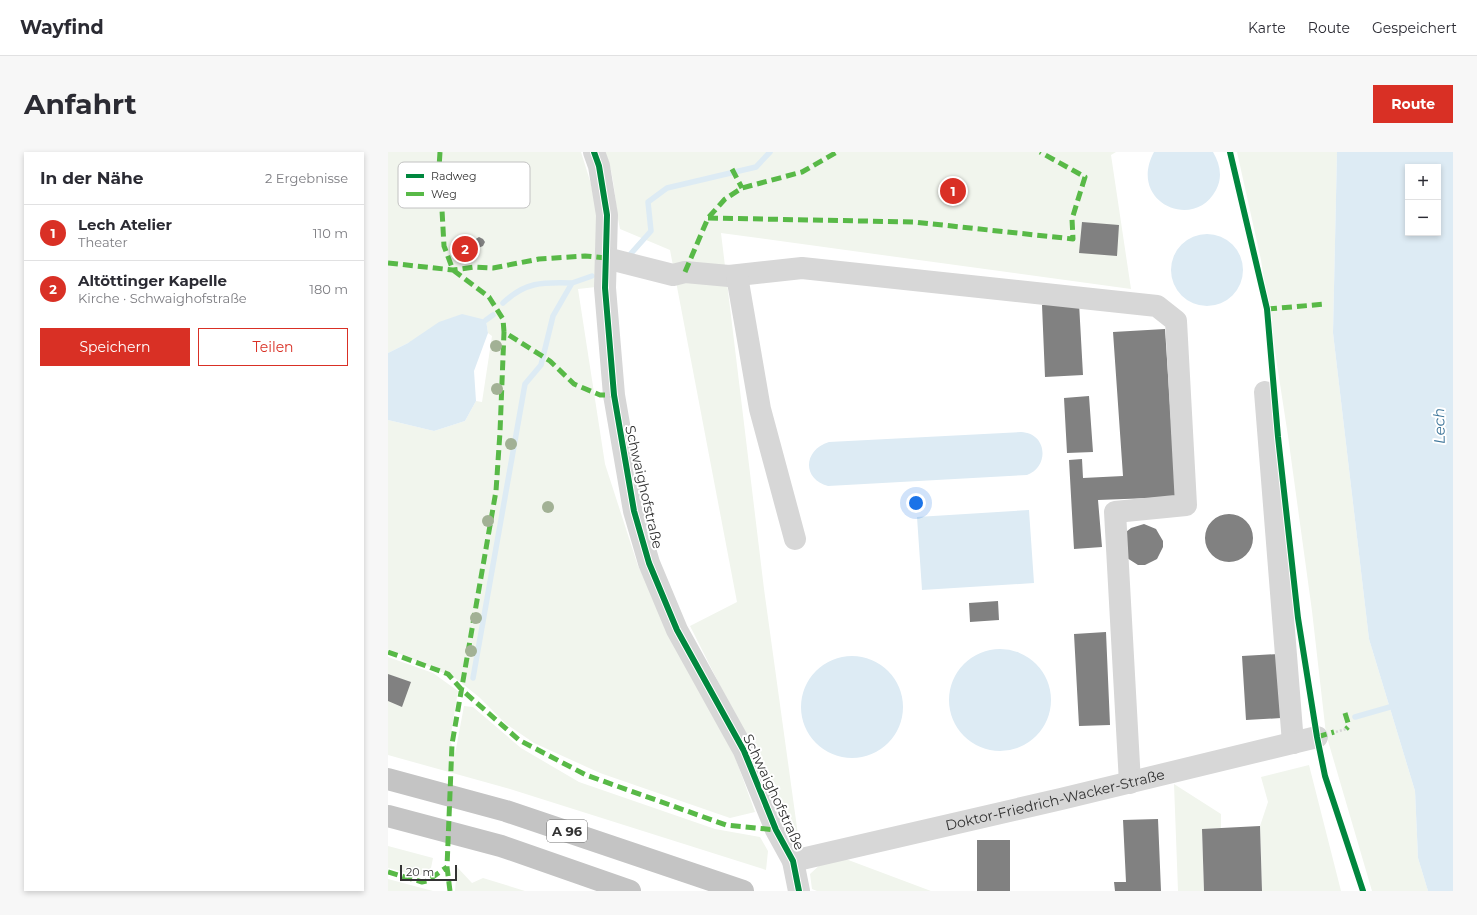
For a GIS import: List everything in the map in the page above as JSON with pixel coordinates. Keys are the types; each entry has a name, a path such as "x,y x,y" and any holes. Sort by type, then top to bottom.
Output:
{"highway":[{"name":"A 96","path":"388,779 506,811 743,891"},
{"name":"A 96","path":"388,816 501,846 630,891"}],"street":[{"name":"Schwaighofstraße","path":"594,152 599,166 607,215 605,288 618,425 634,511 649,563 677,630 744,751 776,830 793,861 799,891"},
{"path":"606,258 673,275 685,272 737,276 802,268 1157,306 1176,321 1186,505 1115,512 1130,783"},
{"path":"737,276 760,408 795,539"},
{"path":"1265,392 1293,743"},
{"name":"Doktor-Friedrich-Wacker-Straße","path":"793,861 1130,783 1325,735"}],"path":[{"path":"1325,735 1346,729"}],"shaded area":[{"path":"388,152 581,152 591,184 599,227 596,287 578,289 605,464 638,566 735,757 755,812 730,818 600,773 534,743 506,724 479,697 455,678 388,649 388,420 434,431 465,421 476,401 482,402 492,336 488,333 486,320 408,343 388,353"},
{"path":"605,152 1116,152 1111,155 1131,289 721,233 764,589 799,842 690,626 737,602 670,250 620,229 613,180 609,161"},
{"path":"1237,152 1337,152 1333,333 1369,639 1415,791 1418,858 1428,891 1372,891 1326,734 1312,611 1288,436 1261,260"},
{"path":"388,657 433,673 458,691 450,740 455,754 464,706 473,707 521,748 579,782 715,829 760,837 768,851 766,870 510,789 388,755"},
{"path":"1309,765 1341,891 1262,891 1260,826 1268,802 1261,777"},
{"path":"1174,784 1221,814 1221,828 1202,829 1204,891 1178,891"},
{"path":"388,846 433,858 431,868 419,876 388,868"},
{"path":"843,858 931,891 817,891 812,889 810,874 822,863"},
{"path":"457,867 472,883 483,878 525,891 455,891"},
{"path":"388,879 433,891 388,891"}],"water":[{"path":"1154,152 1213,152 1220,171 1216,190 1206,202 1193,209 1180,210 1167,206 1156,197 1149,185 1148,170"},
{"name":"Lech","path":"1337,152 1453,152 1453,891 1428,891 1418,858 1415,791 1369,639 1333,333"},
{"path":"1200,234 1214,234 1221,236 1233,244 1241,256 1243,270 1241,284 1233,296 1221,304 1214,306 1200,306 1193,304 1181,296 1173,284 1171,277 1171,263 1173,256 1181,244 1193,236"},
{"path":"462,314 486,320 488,333 474,371 476,401 465,421 434,431 388,420 388,353 408,343 439,322"},
{"path":"1021,432 1030,434 1036,438 1042,450 1042,458 1039,465 1034,471 1027,475 828,486 814,477 810,471 810,458 814,451 820,446 829,442"},
{"path":"1029,510 1034,583 922,590 917,517"},
{"path":"1000,649 1019,653 1036,664 1047,681 1051,700 1047,719 1036,736 1019,747 1000,751 981,747 964,736 953,719 949,700 953,681 964,664 981,653"},
{"path":"852,656 871,660 888,671 899,688 903,707 899,726 888,743 871,754 852,758 833,754 816,743 805,726 801,707 805,688 816,671 833,660"}],"building":[{"path":"1082,222 1119,225 1117,256 1079,253"},
{"path":"479,237 485,242 483,246 478,248 479,250 457,260 451,248 473,238 474,240"},
{"path":"1079,303 1083,375 1045,377 1042,305"},
{"path":"1165,329 1176,497 1098,500 1102,547 1074,549 1069,460 1082,459 1083,478 1123,476 1113,332"},
{"path":"1089,396 1093,452 1067,453 1064,398"},
{"path":"1224,514 1234,514 1243,518 1249,524 1252,529 1252,547 1243,558 1234,562 1224,562 1215,558 1209,552 1205,543 1205,533 1209,524 1215,518"},
{"path":"1144,524 1156,529 1163,541 1163,547 1157,559 1145,565 1138,565 1127,558 1126,532 1131,528"},
{"path":"998,601 999,620 970,622 969,603"},
{"path":"1106,632 1110,725 1079,726 1074,634"},
{"path":"1278,654 1281,718 1246,720 1242,656"},
{"path":"388,674 411,682 402,707 388,701"},
{"path":"1158,819 1161,891 1115,891 1114,882 1126,882 1123,820"},
{"path":"1260,826 1262,891 1204,891 1202,829"},
{"path":"977,840 1010,840 1010,891 977,891"}],"waterway":[{"path":"627,258 651,231 648,202 667,188 756,167 770,152"},
{"path":"473,678 525,384 541,365 553,316 572,283 592,276"},
{"path":"503,303 511,296 527,287 543,283 572,283"},
{"path":"486,320 493,315"},
{"path":"1355,717 1397,705"}],"marked path":[{"path":"439,162 440,152"},
{"path":"685,272 708,218 725,199 742,188 802,172 837,152"},
{"path":"708,218 914,222 1073,239 1072,219 1085,177 1040,152"},
{"path":"732,169 742,188"},
{"path":"442,208 444,246 453,270 489,297 503,319 504,332 550,361 574,384 600,395 614,395"},
{"path":"388,263 453,270 475,267 493,268 539,259 585,256 606,258"},
{"path":"1267,309 1326,304"},
{"path":"450,891 447,867 452,744 496,491 504,332"},
{"path":"388,652 448,674 462,690 519,740 586,775 726,825 776,830"},
{"path":"1345,713 1349,726 1346,729"},
{"path":"1317,737 1334,732"},
{"path":"388,872 422,882 427,881 447,867"}],"cycle path":[{"path":"594,152 599,166 607,215 605,288 614,395 634,511 649,563 677,630 744,751 776,830 793,861 799,891"},
{"path":"1230,152 1267,309 1278,437 1298,618 1317,737 1325,776 1363,891"}],"place":[{"name":"Lech Atelier","path":"953,191"},
{"name":"Altöttinger Kapelle","path":"465,249"}]}
